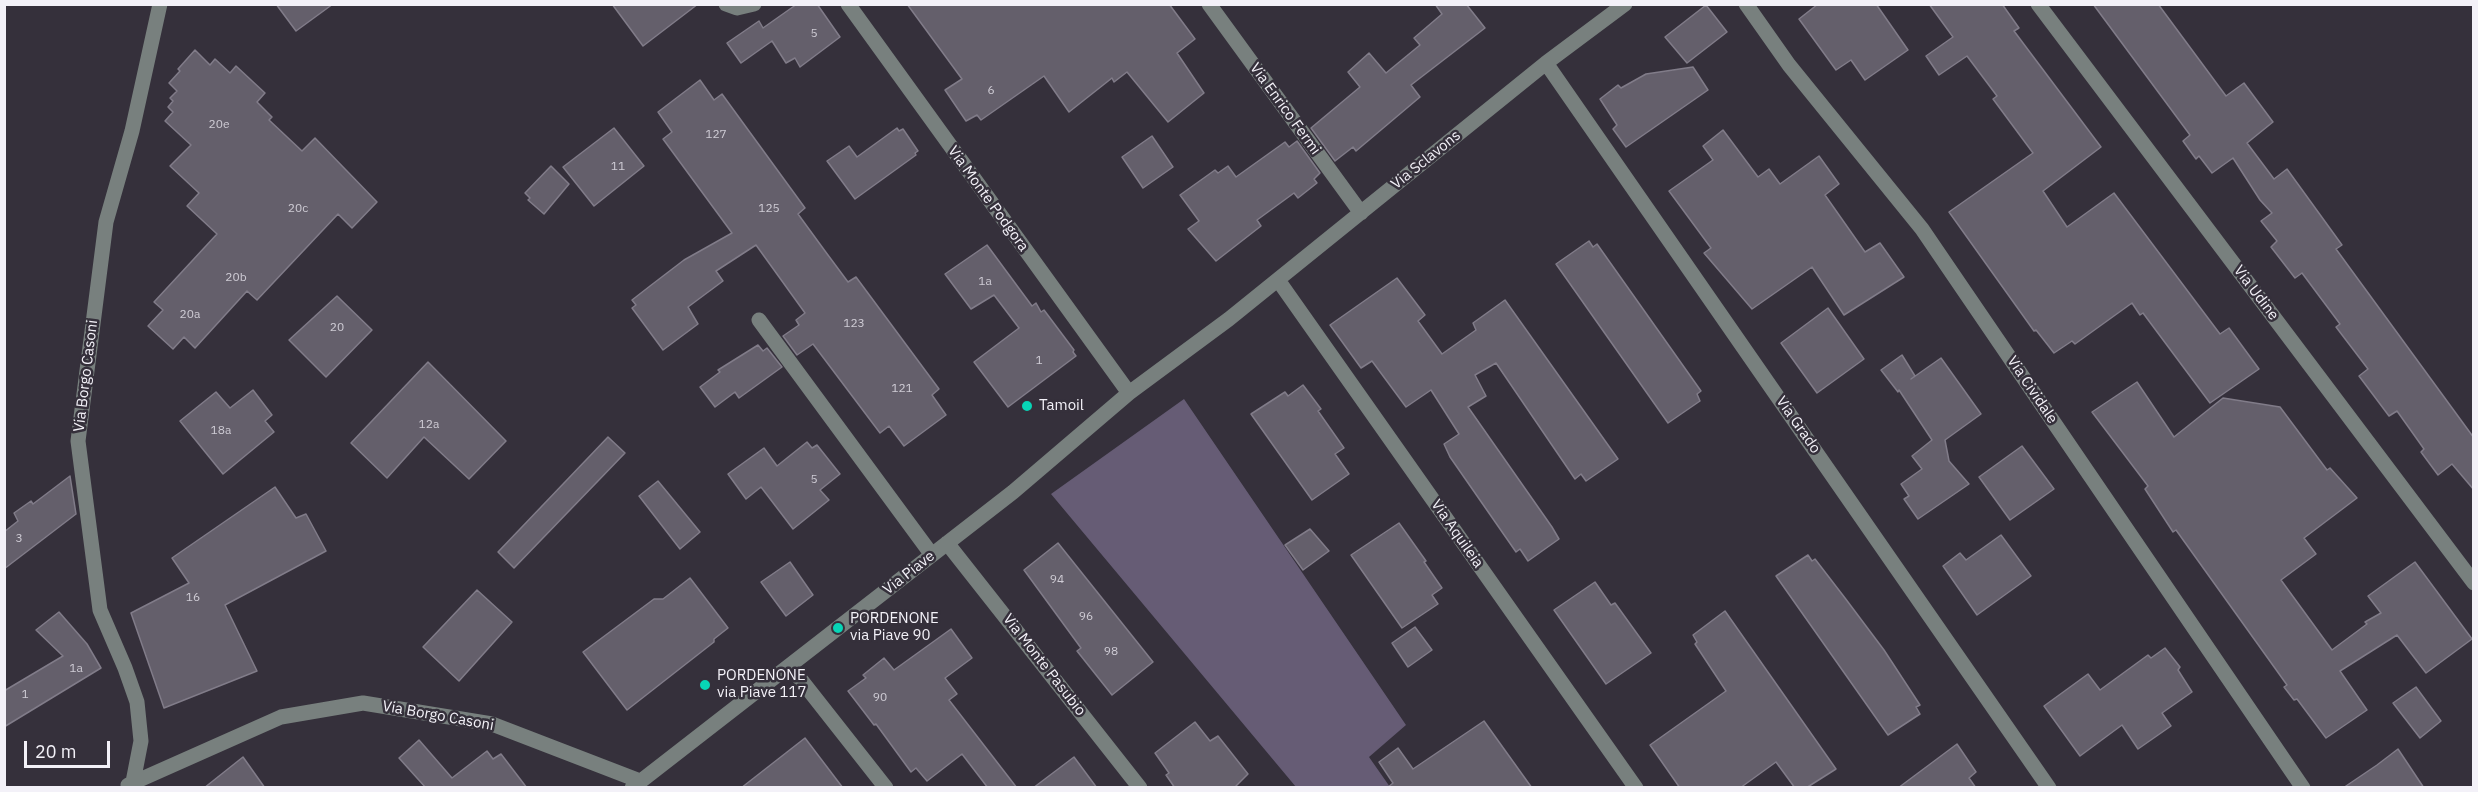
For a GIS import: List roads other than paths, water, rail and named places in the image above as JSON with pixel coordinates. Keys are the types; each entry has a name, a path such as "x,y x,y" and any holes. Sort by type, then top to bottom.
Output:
{"street":[{"name":"Via Borgo Casoni","path":"129,785 141,741 137,702 126,668 100,610 78,441 106,222 132,131 160,4"},
{"path":"726,4 737,8 754,4"},
{"name":"Via Monte Podgora","path":"848,4 1129,393"},
{"name":"Via Enrico Fermi","path":"1209,4 1360,213"},
{"name":"Via Sclavons","path":"1183,353 1278,280 1546,63 1625,4"},
{"name":"Via Cividale","path":"1746,4 1789,64 1922,229 2303,788"},
{"name":"Via Udine","path":"2038,4 2474,583"},
{"name":"Via Grado","path":"1546,63 2049,788"},
{"name":"Via Aquileia","path":"1278,280 1636,788"},
{"path":"759,320 932,555"},
{"name":"Via Piave","path":"636,784 1014,492 1129,393 1183,353"},
{"name":"Via Monte Pasubio","path":"947,543 1140,788"},
{"path":"790,666 886,788"},
{"name":"Via Borgo Casoni","path":"129,785 281,717 363,703 492,724 636,784"}],"place":[{"name":"Tamoil","path":"1027,406"},
{"name":"PORDENONE via Piave 90","path":"838,628"},
{"name":"PORDENONE via Piave 117","path":"705,685"}]}
